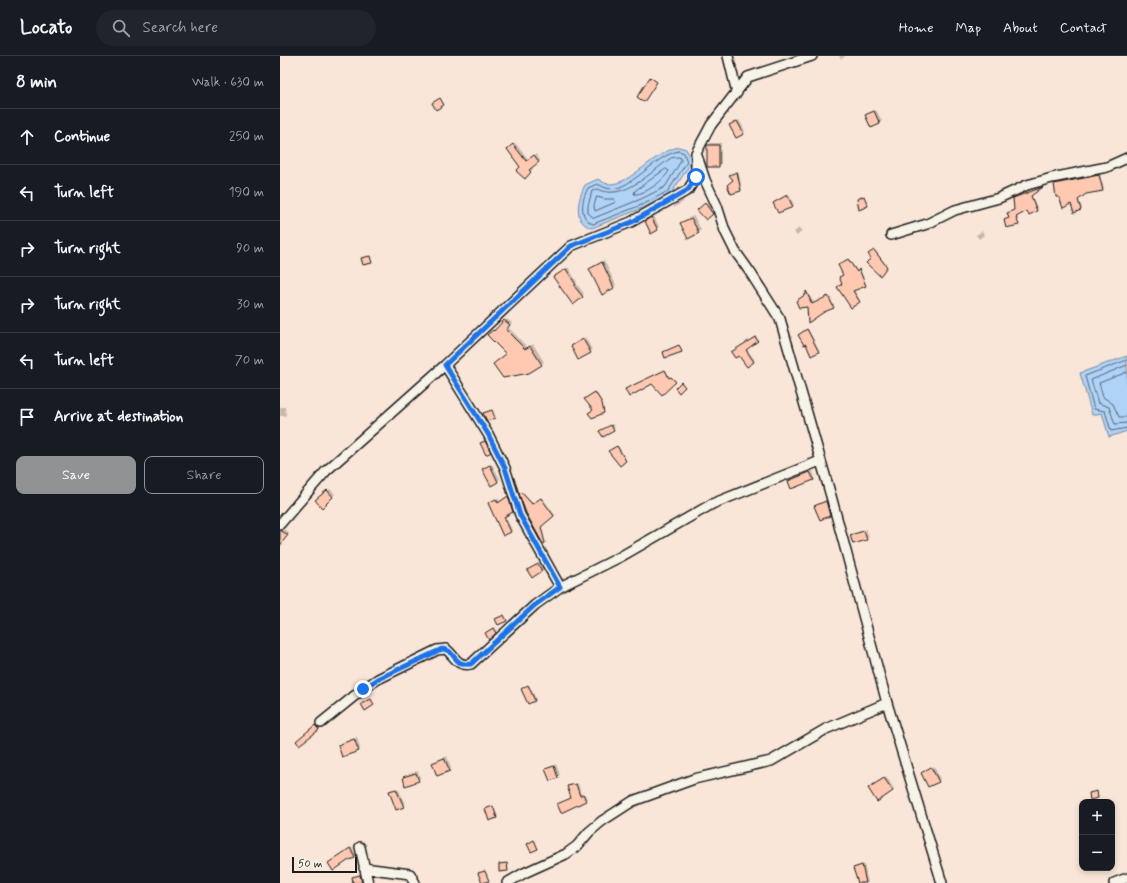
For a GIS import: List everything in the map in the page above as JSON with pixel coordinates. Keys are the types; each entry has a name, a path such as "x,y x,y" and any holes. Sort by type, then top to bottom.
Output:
{"street":[{"path":"728,56 737,93"},
{"path":"280,524 326,471 445,365 571,246 632,222 688,190 696,177 696,153 711,125 748,77 812,56"},
{"path":"696,153 705,180 717,206 725,231 735,251 780,320 820,461 832,496 887,703 942,883"},
{"path":"891,235 927,224 955,210 999,198 1027,185 1052,178 1107,167 1127,158"},
{"path":"445,365 488,434 505,468 520,515 560,587"},
{"path":"322,723 373,682 437,650 446,649 458,663 462,665 471,664 535,605 560,587 620,557 712,504 820,461"},
{"path":"506,883 566,854 577,846 589,832 602,821 633,801 694,778 771,761 832,726 887,703"},
{"path":"360,847 368,883"},
{"path":"364,868 410,874 415,883"},
{"path":"1114,883 1127,878"}],"water":[{"path":"679,147 686,149 690,156 691,163 671,194 645,207 592,228 581,221 578,210 580,196 585,185 598,179 608,184 617,183 634,174 660,155"},
{"path":"1127,356 1127,431 1109,437 1102,413 1092,415 1080,373"}],"building":[{"path":"650,77 657,82 644,102 637,97"},
{"path":"440,98 444,105 436,110 432,103"},
{"path":"874,111 880,124 871,128 865,115"},
{"path":"737,121 744,134 736,138 729,125"},
{"path":"513,144 526,161 534,155 539,162 529,170 531,172 525,179 516,171 520,167 507,149"},
{"path":"707,145 719,145 719,167 707,167"},
{"path":"737,172 741,191 731,194 727,185 733,180 729,175"},
{"path":"1099,175 1103,191 1086,194 1078,200 1081,210 1074,213 1071,204 1063,208 1059,197 1056,197 1054,184"},
{"path":"1043,187 1031,196 1037,211 1029,215 1027,211 1016,217 1019,225 1006,228 1004,220 1009,218 1007,213 1014,210 1013,198"},
{"path":"787,195 793,207 778,213 773,203"},
{"path":"864,196 868,206 859,210 857,199"},
{"path":"705,203 713,214 706,220 697,210"},
{"path":"651,217 658,230 651,234 645,221"},
{"path":"691,218 699,233 688,239 680,223"},
{"path":"874,250 887,267 880,276 866,263 871,258 868,254"},
{"path":"370,256 372,263 363,265 361,258"},
{"path":"848,259 857,272 859,269 866,286 853,291 860,302 851,308 837,287 842,284 839,277 843,275 838,265"},
{"path":"602,262 614,288 602,295 589,269"},
{"path":"566,269 576,285 574,286 583,297 573,305 553,277"},
{"path":"806,291 812,304 828,296 834,308 824,312 808,323 807,307 799,308 796,301 806,294"},
{"path":"504,320 510,325 506,330 525,349 530,346 542,365 529,373 503,378 493,364 506,354 487,335 493,330 494,331"},
{"path":"807,329 819,352 811,356 806,344 804,345 798,335"},
{"path":"755,337 758,341 746,350 754,362 747,367 739,356 735,358 731,352"},
{"path":"583,339 591,353 578,360 571,346"},
{"path":"679,345 682,352 665,358 663,352"},
{"path":"665,370 669,378 671,377 676,382 662,395 652,384 629,397 625,389"},
{"path":"681,382 685,387 679,393 675,388"},
{"path":"595,392 602,403 604,413 592,418 588,413 593,410 584,399"},
{"path":"492,410 495,418 487,421 483,413"},
{"path":"611,425 614,431 603,437 599,431"},
{"path":"485,441 491,452 486,455 480,443"},
{"path":"617,446 626,461 620,466 608,451"},
{"path":"490,465 498,482 491,486 482,469"},
{"path":"810,472 814,480 791,489 788,481"},
{"path":"327,490 333,497 322,508 315,500"},
{"path":"521,492 532,504 541,498 554,516 541,527 545,543 543,544 526,513 519,494"},
{"path":"508,496 513,512 504,517 511,532 503,536 488,503 496,499 498,503"},
{"path":"826,501 830,516 820,520 814,506"},
{"path":"280,530 288,535 280,545"},
{"path":"864,531 867,540 853,544 850,535"},
{"path":"538,564 542,571 532,578 527,570"},
{"path":"504,615 507,621 498,625 495,619"},
{"path":"493,628 496,633 489,640 485,633"},
{"path":"528,685 535,701 528,704 521,689"},
{"path":"371,699 374,705 365,711 361,704"},
{"path":"315,725 319,730 299,745 296,741"},
{"path":"354,739 359,751 342,757 338,745"},
{"path":"444,758 450,771 437,776 432,763"},
{"path":"554,766 558,778 550,781 545,769"},
{"path":"931,767 939,782 928,787 921,773"},
{"path":"416,773 419,781 405,786 403,777"},
{"path":"884,778 893,791 877,802 868,788"},
{"path":"576,784 580,796 583,794 586,801 561,813 557,804 571,798 567,786"},
{"path":"396,789 404,807 396,810 389,791"},
{"path":"1097,791 1098,798 1090,799 1089,793"},
{"path":"493,806 497,818 489,821 485,809"},
{"path":"534,840 538,849 531,852 527,844"},
{"path":"350,848 355,858 349,860 333,871 328,863"},
{"path":"507,863 508,871 499,872 499,864"},
{"path":"862,865 866,883 858,883 853,868"},
{"path":"485,871 489,881 482,883 478,873"},
{"path":"360,875 362,883 353,883 352,877"}],"route":[{"path":"363,689 378,679 398,671 437,650 446,649 458,663 462,665 471,664 535,605 560,587 520,515 505,468 488,434 445,365 571,246 632,222 688,190 696,177"}]}
